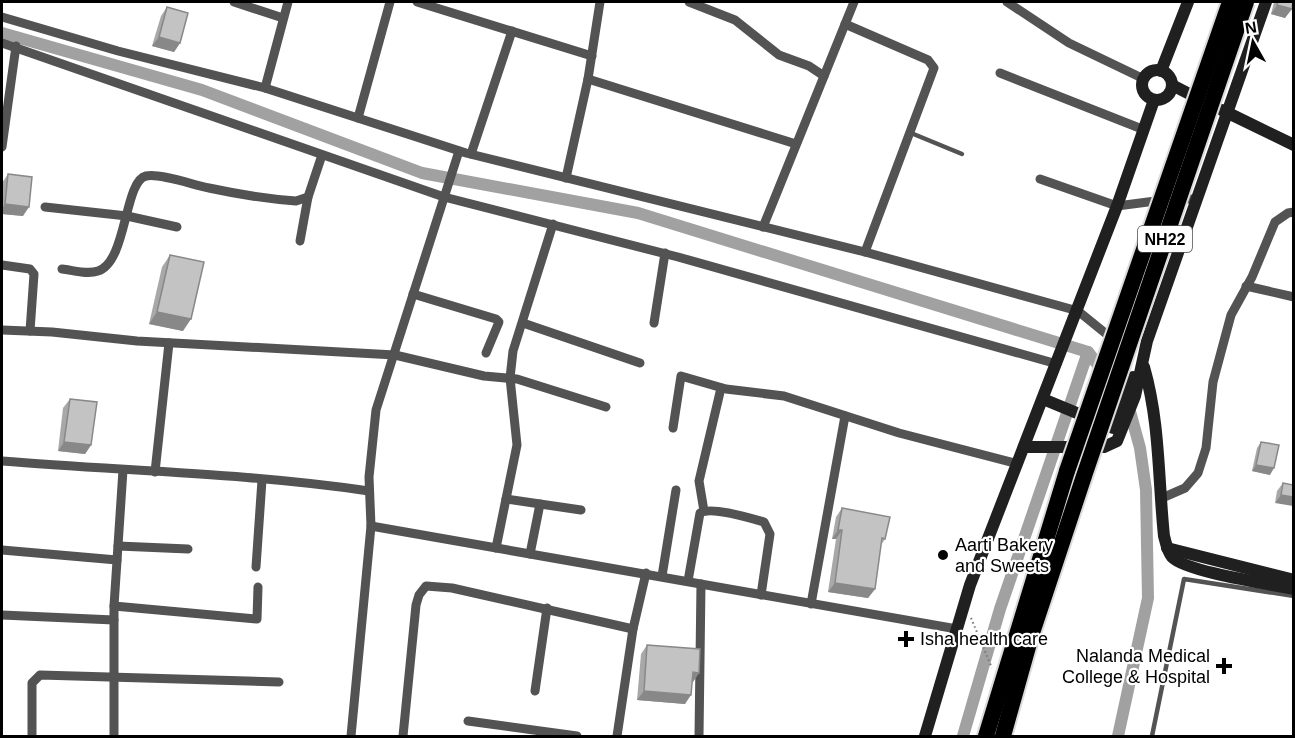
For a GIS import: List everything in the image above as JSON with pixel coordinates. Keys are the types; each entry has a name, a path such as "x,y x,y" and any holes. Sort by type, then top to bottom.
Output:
{"highway":[{"name":"NH22","path":"986,736 1065,475 1230,2"},
{"name":"NH22","path":"1004,736 1031,636 1246,2"},
{"path":"1065,475 1083,481"}],"street":[{"path":"234,2 283,18"},
{"path":"265,88 288,2"},
{"path":"358,118 390,2"},
{"path":"417,2 592,56"},
{"path":"566,178 588,79 600,2"},
{"path":"689,2 735,20 779,55 809,66 824,76"},
{"path":"763,227 854,2"},
{"path":"1007,2 1069,44 1144,79"},
{"path":"1161,71 1188,2"},
{"path":"1024,447 1059,449 1104,447 1117,441 1147,342 1266,2"},
{"path":"2,17 118,51 265,88 459,151 865,252 1077,310 1141,362 1153,399 1158,432 1167,548 1173,559 1190,566 1293,589"},
{"path":"845,24 932,63 934,73 865,252"},
{"path":"471,154 512,31"},
{"path":"2,43 322,155 445,194 1058,360"},
{"path":"2,147 16,46"},
{"path":"1144,79 1154,71 1161,71 1167,74 1172,86 1293,144"},
{"path":"1000,74 1142,129"},
{"path":"588,79 796,144"},
{"path":"1144,79 1144,92 1154,100"},
{"path":"1154,100 1166,97 1172,86"},
{"path":"925,736 963,610 1117,206 1154,100"},
{"path":"351,736 371,526 369,491 376,410 459,151"},
{"path":"300,241 308,197 322,155"},
{"path":"62,269 90,273 108,265 137,182 143,176 154,176 278,200 296,201 308,197"},
{"path":"1040,179 1117,206 1171,199 1197,199"},
{"path":"45,207 127,216 177,227"},
{"path":"1162,498 1193,482 1202,463 1213,382 1231,315 1275,222 1293,212"},
{"path":"496,548 517,445 510,378 513,351 553,224"},
{"path":"654,323 665,253"},
{"path":"2,265 30,269 34,274 30,331"},
{"path":"1246,286 1293,297"},
{"path":"413,294 496,319 499,322 486,353"},
{"path":"523,323 640,363"},
{"path":"2,330 169,343 394,355 484,376 510,378 606,407"},
{"path":"155,472 169,343"},
{"path":"673,428 681,376 721,388 784,396 899,433 1018,464"},
{"path":"688,581 698,521 704,511 699,481 721,388"},
{"path":"1043,399 1113,428 1125,410"},
{"path":"811,604 845,416"},
{"path":"2,461 155,472 185,472 369,491"},
{"path":"114,736 114,606 123,470"},
{"path":"256,567 262,480"},
{"path":"662,576 676,490"},
{"path":"506,499 581,510"},
{"path":"530,554 540,504"},
{"path":"704,511 754,519 768,526 770,543 761,595"},
{"path":"371,526 957,628"},
{"path":"118,546 188,549"},
{"path":"1167,548 1293,580"},
{"path":"2,550 117,560"},
{"path":"617,736 633,629 646,573"},
{"path":"699,736 701,584"},
{"path":"403,736 416,605 426,586 452,588 633,629"},
{"path":"114,606 257,619 258,587"},
{"path":"535,691 547,608"},
{"path":"2,615 114,620"},
{"path":"32,736 32,683 35,677 279,682"},
{"path":"468,721 577,736"}],"lane":[{"path":"911,133 962,154"},
{"path":"1152,736 1184,579 1293,596"}],"path":[{"path":"963,610 973,619 989,660"}],"building":[{"path":"1278,2 1293,2 1292,9 1277,5"},
{"path":"167,7 188,13 180,43 159,37"},
{"path":"8,174 32,177 29,207 5,204"},
{"path":"170,255 204,262 191,319 157,312"},
{"path":"70,399 97,402 91,445 64,442"},
{"path":"1261,442 1279,445 1274,468 1256,465"},
{"path":"1283,483 1293,485 1293,497 1281,495"},
{"path":"842,508 890,517 885,539 882,538 875,589 835,583 842,530 838,530"},
{"path":"647,645 700,649 699,673 693,672 691,695 644,691"}],"waterway":[{"path":"2,33 202,90 422,173 638,213 1088,352 1105,374"},
{"path":"963,736 1000,609 1088,352"},
{"path":"1118,736 1148,598 1146,490 1140,448 1128,404"}],"place":[{"name":"Aarti Bakery and Sweets","path":"943,555"},
{"name":"Isha health care","path":"906,639"},
{"name":"Nalanda Medical College & Hospital","path":"1224,666"}]}
